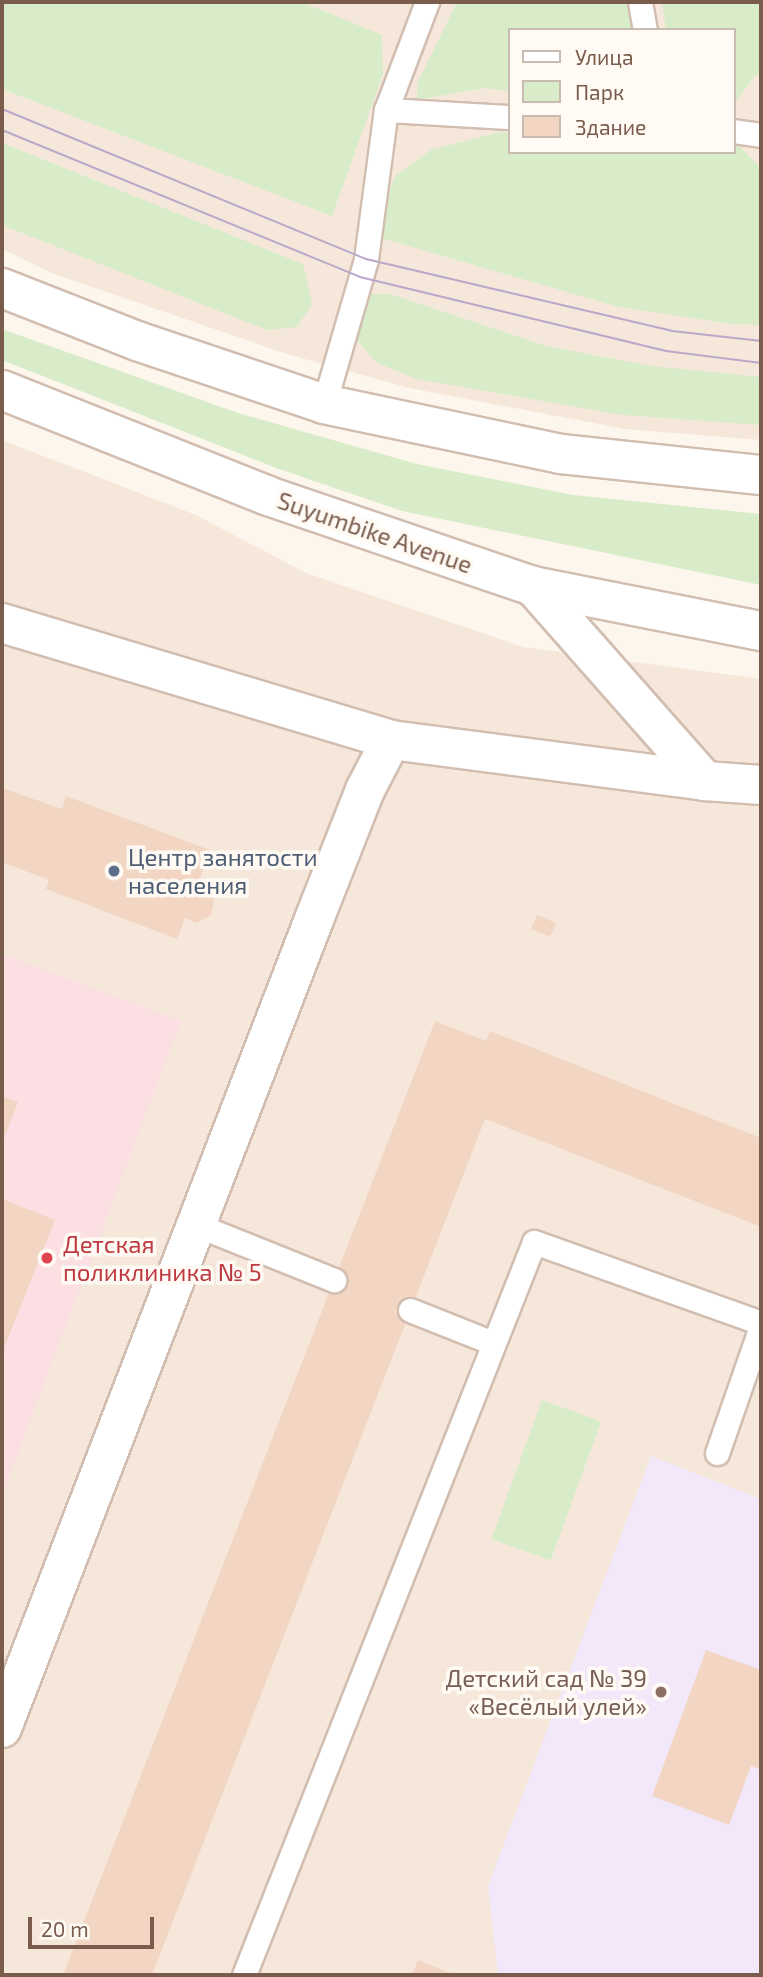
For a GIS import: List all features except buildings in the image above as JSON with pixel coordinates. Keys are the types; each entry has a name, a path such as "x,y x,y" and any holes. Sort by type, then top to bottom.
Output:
{"street":[{"path":"2,288 137,341 324,404 561,454 761,475"},
{"name":"Suyumbike Avenue","path":"2,390 268,496 533,586 761,631"},
{"path":"533,586 705,781"},
{"path":"2,623 391,740 705,781 761,785"},
{"path":"2,1728 365,790 391,740"}],"lane":[{"path":"324,404 366,259 386,110 427,2"},
{"path":"640,2 645,28"},
{"path":"386,110 508,117"},
{"path":"735,131 761,135"},
{"path":"197,1225 334,1280"},
{"path":"244,1975 534,1241 761,1325 717,1453"},
{"path":"410,1310 493,1343"}],"shaded area":[{"path":"2,2 761,2 761,440 625,429 409,388 287,354 54,274 2,249"},
{"path":"2,440 196,515 306,573 523,647 761,679 761,1975 2,1975"},
{"name":"Детская поликлиника № 5","path":"2,954 181,1021 2,1496"},
{"name":"Детский сад № 39 «Весёлый улей»","path":"651,1456 761,1499 761,1975 498,1975 488,1886"}],"green space":[{"path":"2,2 302,2 382,35 383,74 332,216 2,89"},
{"path":"457,2 630,2 632,28 508,28 508,91 485,88 417,100 417,84"},
{"path":"662,2 761,2 761,75 755,76 735,102 735,28 666,28"},
{"path":"500,132 508,133 508,154 735,154 735,145 738,145 761,168 761,325 732,324 619,307 374,236 395,176 431,150"},
{"path":"2,143 303,264 312,304 297,327 267,330 2,225"},
{"path":"369,294 390,294 546,346 651,366 761,377 761,425 623,415 417,379 377,363 359,343 350,319 355,305"},
{"path":"2,329 238,413 417,464 573,495 761,514 761,585 402,511 276,468 2,360"},
{"path":"542,1400 601,1422 551,1561 491,1539"}],"tram line":[{"path":"2,109 366,259 672,331 761,341"},
{"path":"2,130 360,277 666,351 761,363"}],"place":[{"name":"Центр занятости населения","path":"114,871"},
{"name":"Детская поликлиника № 5","path":"47,1258"},
{"name":"Детский сад № 39 «Весёлый улей»","path":"661,1692"}]}
